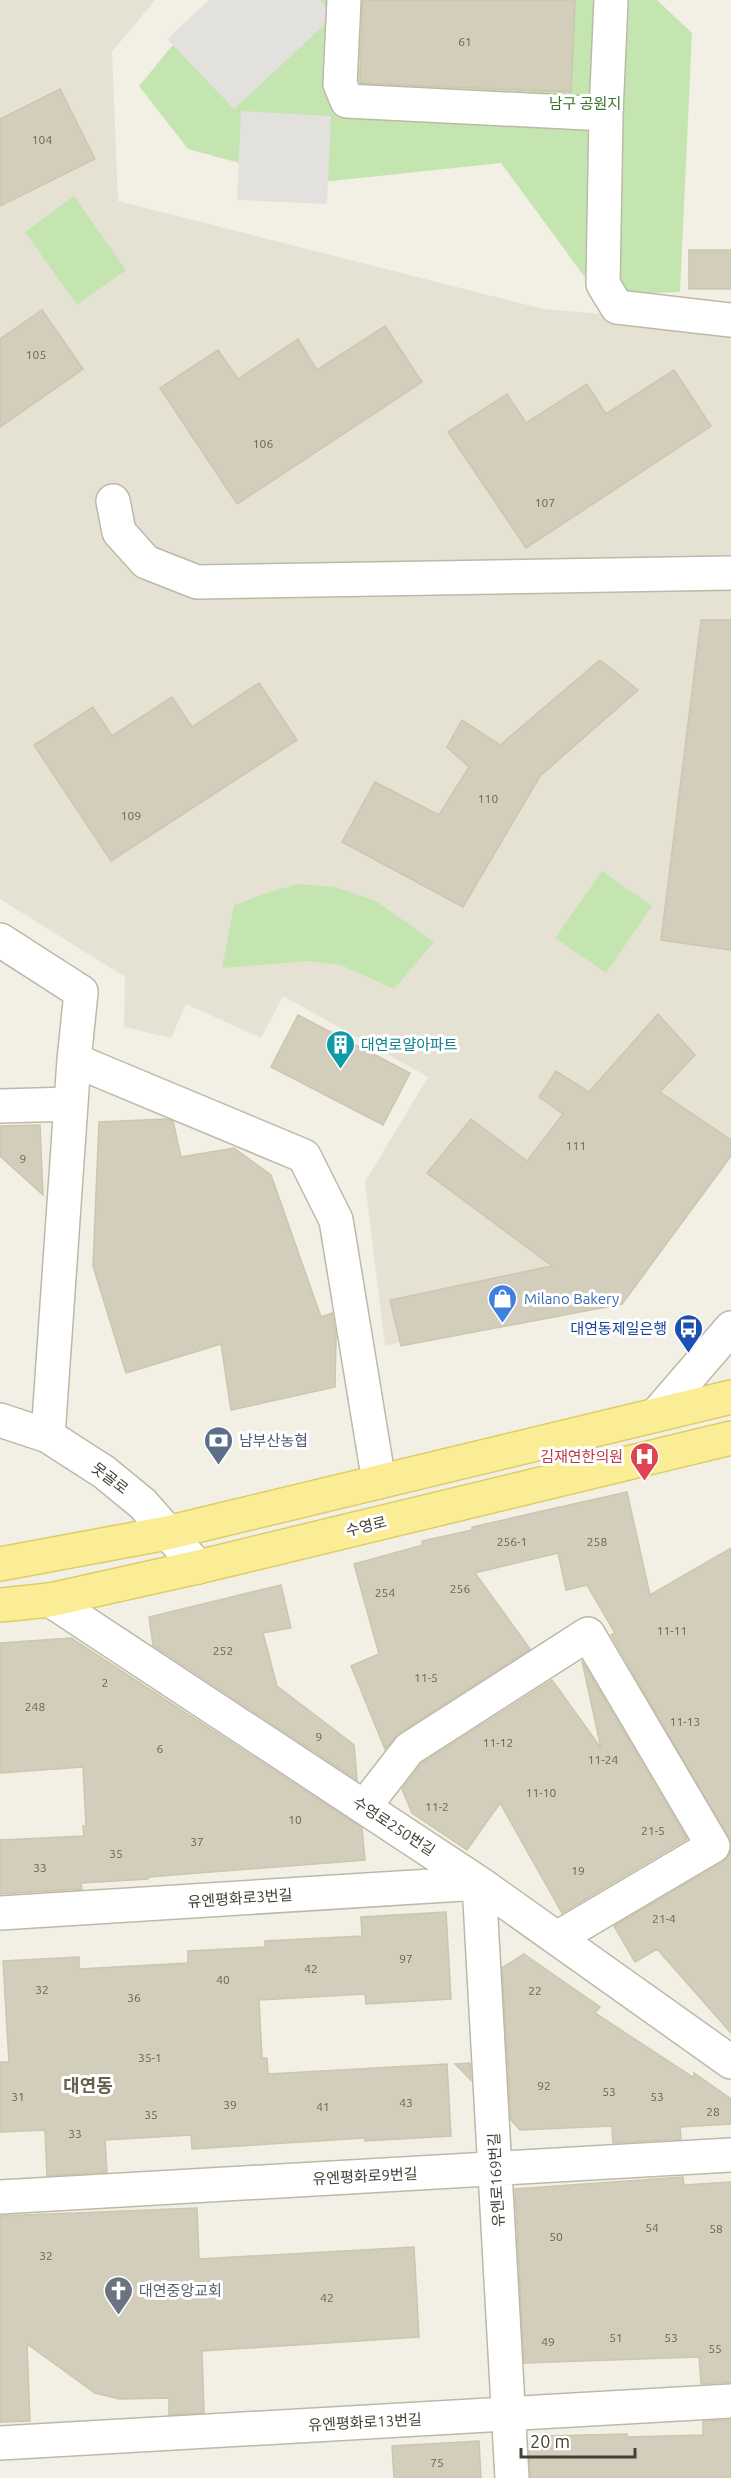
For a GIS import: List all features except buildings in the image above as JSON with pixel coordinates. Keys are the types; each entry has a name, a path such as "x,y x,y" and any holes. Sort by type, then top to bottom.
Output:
{"main road":[{"path":"0,1564 167,1533 731,1397"},
{"name":"수영로","path":"0,1605 50,1600 198,1567 731,1438"}],"street":[{"path":"344,0 340,84 347,101 606,114"},
{"path":"611,0 603,284 617,307 731,320"},
{"path":"113,501 119,532 146,562 197,582 731,573"},
{"path":"0,940 81,992 74,1060 48,1436"},
{"path":"74,1060 304,1156 336,1220 378,1482"},
{"path":"0,1106 71,1104"},
{"path":"657,1415 731,1328"},
{"name":"못골로","path":"0,1420 48,1436 104,1472 143,1504 198,1567"},
{"name":"수영로250번길","path":"50,1600 479,1882 731,2062"},
{"path":"364,1807 409,1749 588,1634 713,1846 557,1938"},
{"name":"유엔평화로3번길","path":"0,1913 479,1882"},
{"name":"유엔로169번길","path":"479,1882 512,2478"},
{"name":"유엔평화로9번길","path":"0,2197 731,2155"},
{"name":"유엔평화로13번길","path":"0,2443 731,2401"}],"shaded area":[{"path":"0,0 155,0 112,52 118,201 543,309 731,325 731,1139 636,1287 385,1346 365,1182 428,1077 283,996 261,1038 186,1004 171,1038 124,1027 125,977 0,899"},
{"path":"209,0 320,0 335,15 234,109 167,39"},
{"path":"241,111 331,116 327,204 237,200"}],"green space":[{"name":"남구 공원지","path":"210,0 657,0 692,33 680,292 598,295 501,163 313,183 188,149 139,86"},
{"path":"74,196 126,270 77,305 25,232"},
{"path":"602,871 652,906 606,973 555,938"},
{"path":"299,884 335,887 376,901 434,942 394,989 341,965 308,961 222,968 234,905"}],"place":[{"name":"대연로얄아파트","path":"340,1070"},
{"name":"Milano Bakery","path":"503,1324"},
{"name":"대연동제일은행","path":"688,1354"},
{"name":"남부산농협","path":"218,1466"},
{"name":"김재연한의원","path":"644,1482"},
{"name":"대연중앙교회","path":"118,2316"}],"district":[{"name":"대연동","path":"88,2085"}]}
